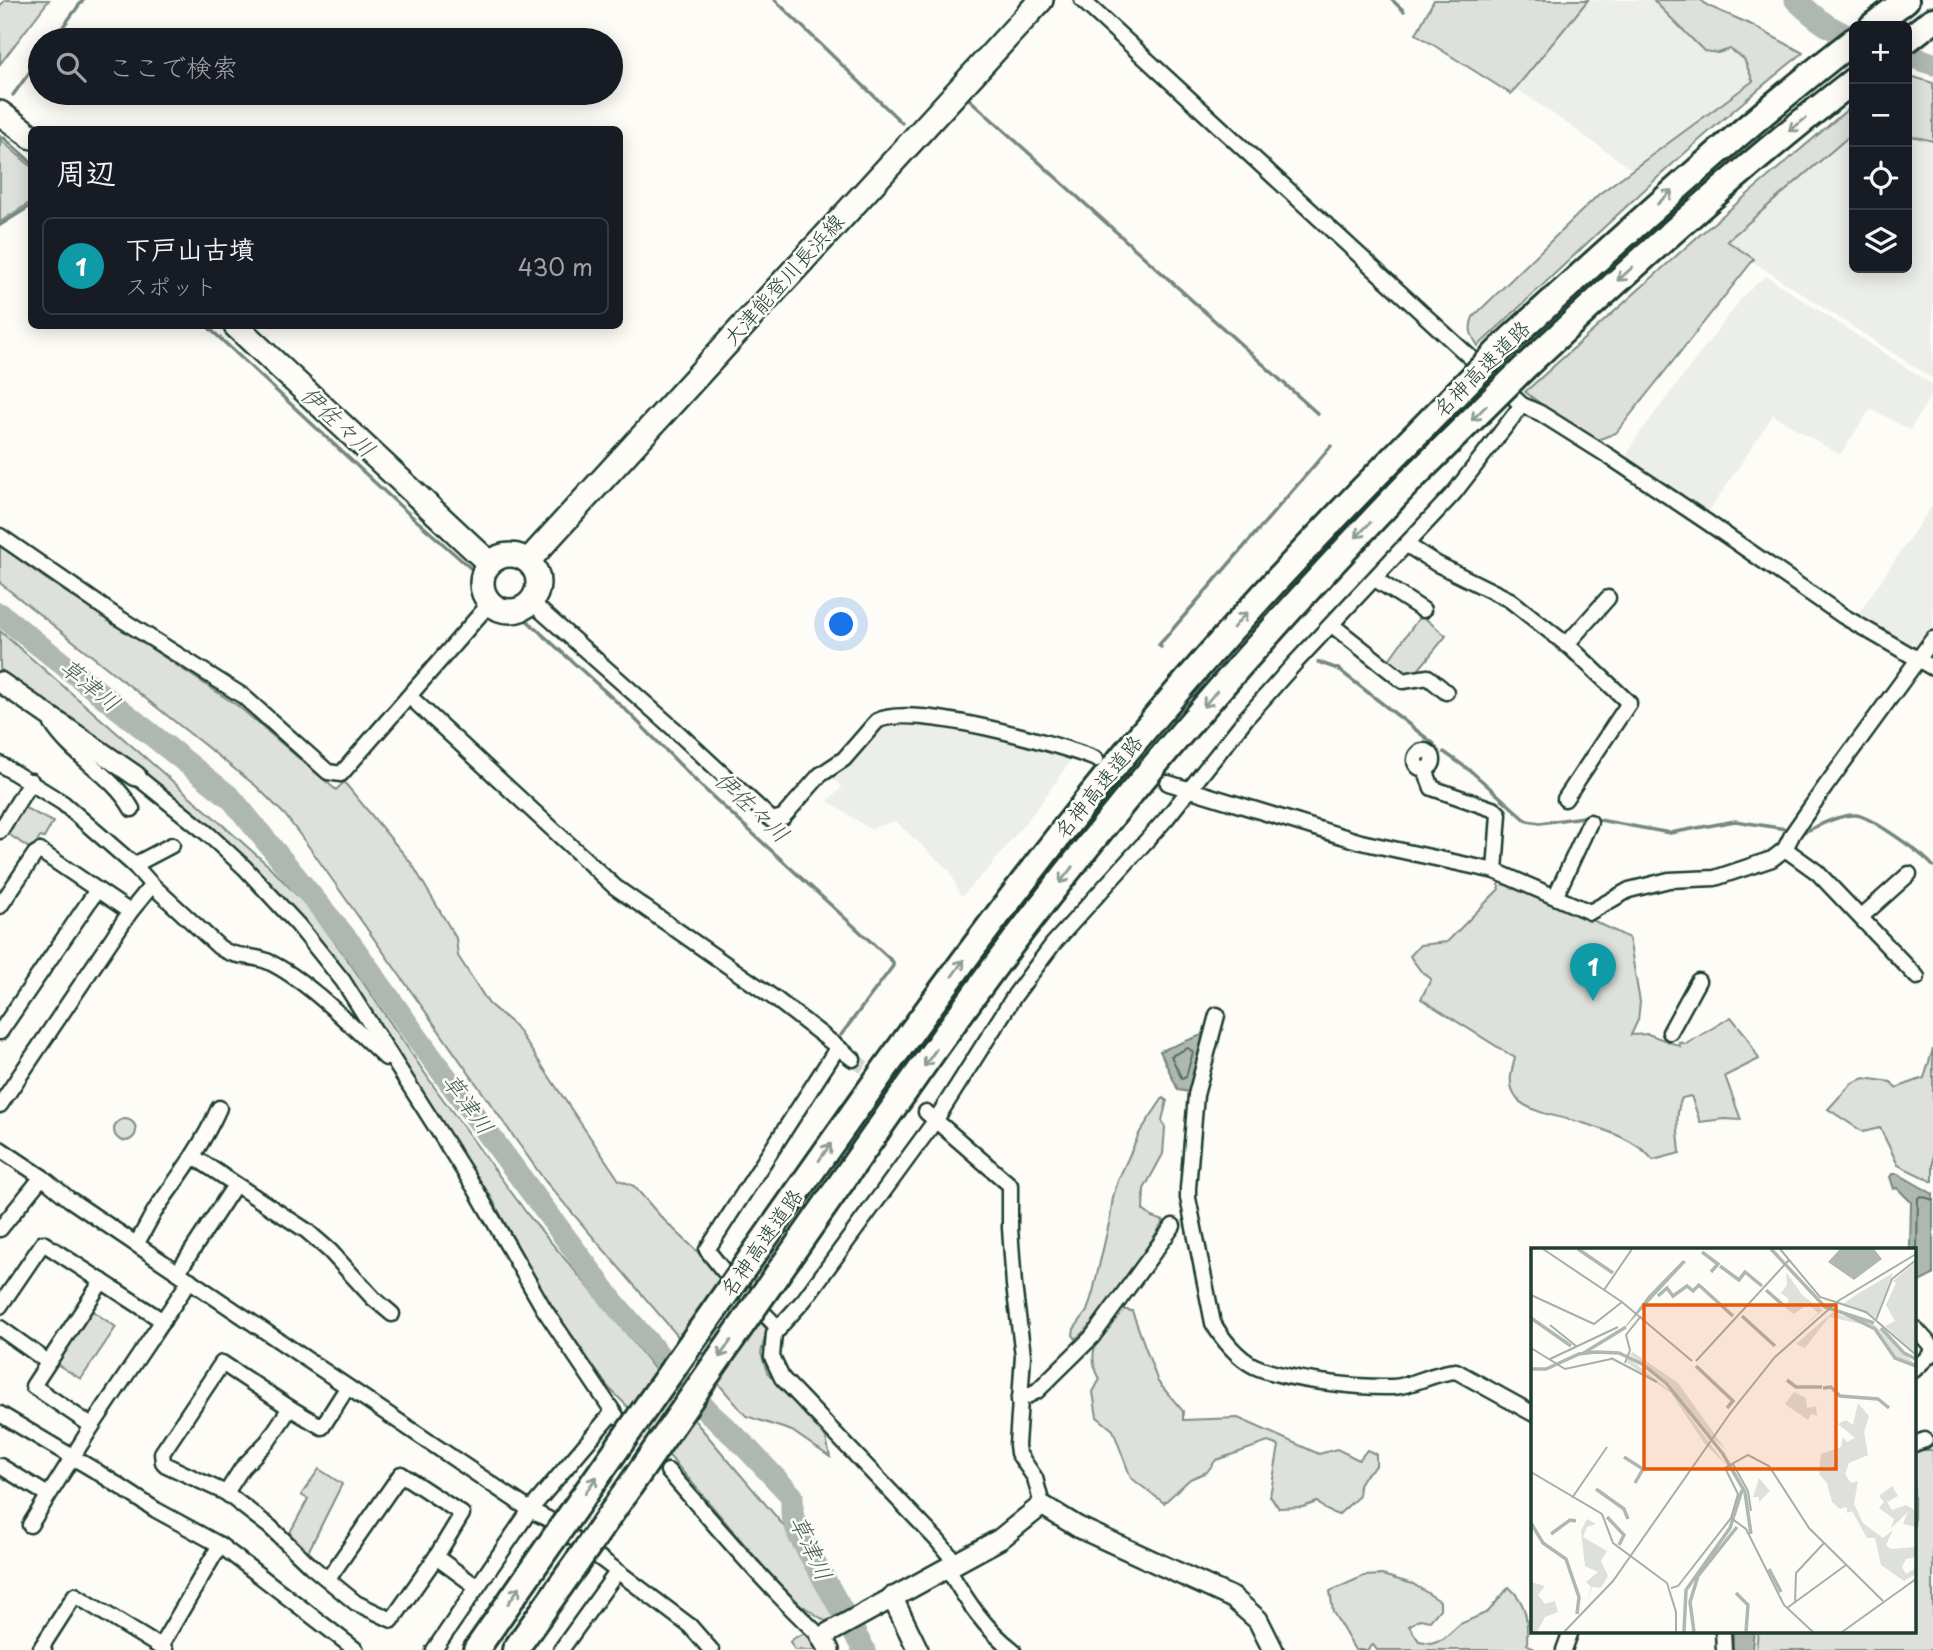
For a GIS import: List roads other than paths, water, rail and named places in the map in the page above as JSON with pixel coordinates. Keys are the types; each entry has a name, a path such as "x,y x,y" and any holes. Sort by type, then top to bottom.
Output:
{"highway":[{"path":"1879,21 1906,0"},
{"path":"1912,36 1933,20"},
{"name":"名神高速道路","path":"476,1650 883,1070 1062,831 1141,735 1257,601 1506,343 1683,181 1849,44"},
{"name":"名神高速道路","path":"515,1650 957,1020 1087,847 1282,617 1410,481 1527,365 1711,197 1849,84"}],"main road":[{"name":"大津能登川長浜線","path":"528,561 1041,0"},
{"path":"0,113 28,134"},
{"path":"239,329 489,563"},
{"path":"504,555 521,556 528,561 538,576 536,594 531,602 515,611 506,611 490,603 482,588 481,579 489,563 504,555"}],"street":[{"path":"1082,0 1522,405 1540,413 1598,450 1843,617 1933,668"},
{"path":"1013,1650 997,1638 971,1608 948,1568 937,1540 782,1378 772,1357 774,1334 804,1300 930,1116 1053,944 1191,789 1247,717 1295,663 1454,493 1522,405"},
{"path":"0,536 116,616 243,696 328,772 341,774 490,603"},
{"path":"1407,545 1437,564 1510,600 1566,645 1629,703 1565,799"},
{"path":"1375,579 1423,610"},
{"path":"1566,645 1608,598"},
{"path":"531,602 772,820 783,817 820,775 844,759 877,720 883,717 918,717 996,729 1096,759"},
{"path":"1332,625 1403,681 1428,677 1446,692"},
{"path":"1168,783 1361,842 1495,871 1556,895 1590,912 1629,890 1670,880 1715,878 1772,859 1785,849 1818,797 1933,639"},
{"path":"0,682 136,776 208,834 245,868 299,925 343,981 475,1190 544,1309 615,1414 530,1510 434,1650"},
{"path":"410,697 615,887 777,1000 853,1059"},
{"path":"47,716 64,739 123,793 132,809"},
{"path":"0,764 63,803 229,954 268,961 301,983 399,1070"},
{"path":"1425,769 1432,788 1499,814 1495,871"},
{"path":"3,821 31,781"},
{"path":"1556,895 1590,822"},
{"path":"134,865 172,845"},
{"path":"1785,849 1816,872 1917,977"},
{"path":"0,906 35,854 40,851 130,912"},
{"path":"1861,917 1909,874"},
{"path":"0,1103 130,912 152,885"},
{"path":"0,1032 97,890"},
{"path":"1670,1032 1698,982"},
{"path":"1217,1015 1196,1095 1188,1198 1213,1323 1217,1331 1239,1355 1253,1365 1282,1375 1325,1382 1394,1387 1456,1371 1531,1412"},
{"path":"779,1329 707,1250 838,1047"},
{"path":"136,1244 157,1208 194,1157 219,1108"},
{"path":"930,1116 1010,1185 1013,1274 1023,1355 1018,1453 1035,1478 1042,1505 1078,1527 1233,1598 1258,1620 1273,1650"},
{"path":"0,1149 347,1388 530,1510 548,1519 690,1626 711,1650"},
{"path":"194,1157 307,1231 392,1314"},
{"path":"0,1229 42,1177"},
{"path":"30,1525 92,1426 163,1321 184,1276 234,1185"},
{"path":"1019,1399 1044,1385 1092,1337 1173,1226"},
{"path":"0,1306 43,1243 163,1321"},
{"path":"92,1426 33,1386 102,1281"},
{"path":"0,1328 48,1362"},
{"path":"1916,1329 1933,1350 1916,1368"},
{"path":"328,1578 401,1474 462,1514 392,1620 356,1603 270,1527 226,1493 166,1465 162,1458 166,1446 222,1363 322,1427 347,1388"},
{"path":"226,1493 242,1468 268,1441 290,1408"},
{"path":"0,1415 156,1510 220,1545 356,1650"},
{"path":"0,1466 48,1495"},
{"path":"668,1471 785,1604 828,1639 894,1597 1000,1539 1042,1505"},
{"path":"44,1650 41,1648 75,1595 162,1648 220,1545"},
{"path":"436,1557 477,1587"},
{"path":"561,1650 617,1572"},
{"path":"894,1597 918,1650"},
{"path":"1564,1650 1571,1632"},
{"path":"1723,1632 1724,1650"}],"water":[{"path":"1204,1034 1190,1092 1178,1090 1160,1051"},
{"path":"1892,1174 1898,1174 1933,1194 1933,1275 1916,1285 1916,1248 1910,1248 1911,1202 1897,1188 1894,1189 1890,1177"},
{"path":"1733,1632 1754,1632 1752,1650 1733,1650"}],"waterway":[{"path":"62,28 83,0"},
{"path":"775,0 902,123"},
{"path":"1392,0 1404,11"},
{"path":"1796,0 1823,23 1849,36"},
{"path":"1912,57 1933,64"},
{"path":"13,95 28,74"},
{"path":"969,99 1318,414"},
{"path":"4,138 28,159"},
{"name":"伊佐々川","path":"0,225 28,208"},
{"name":"伊佐々川","path":"210,329 476,573"},
{"path":"1161,647 1159,645 1331,446"},
{"name":"草津川","path":"0,614 231,798 350,943 428,1053 614,1303 709,1413 742,1443 792,1496 792,1514 799,1535 864,1650"},
{"name":"伊佐々川","path":"522,616 629,713 700,785 893,962 893,966 841,1035"},
{"path":"1318,662 1338,669 1434,744"},
{"path":"1444,752 1472,772 1527,821 1540,823 1583,817 1670,833 1735,821 1786,829"},
{"path":"1803,832 1836,818 1856,815 1896,837 1933,866"}],"tunnel":[{"path":"1111,764 1168,783"},
{"path":"853,1059 926,1112"},
{"path":"616,1416 668,1471"}],"place":[{"name":"下戸山古墳","path":"1593,1001"}]}
